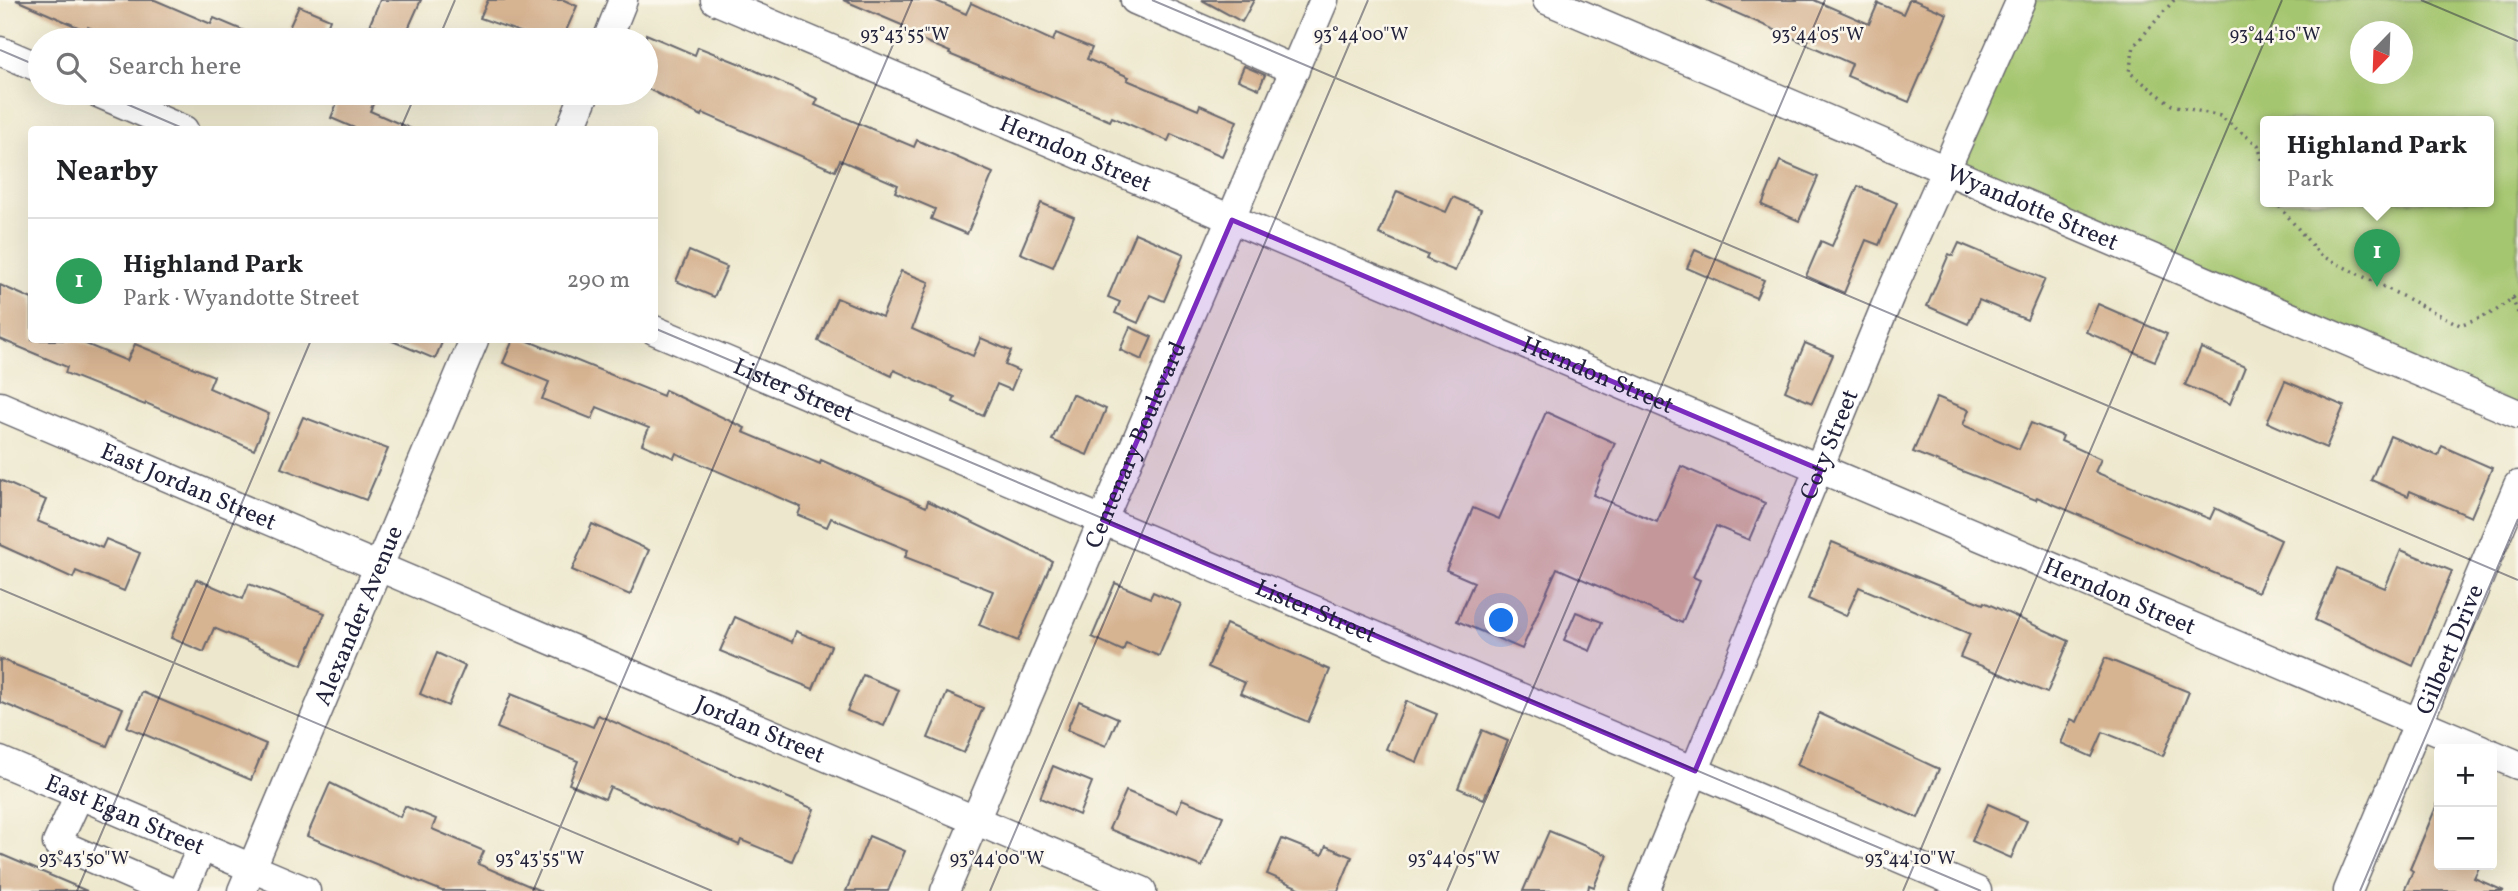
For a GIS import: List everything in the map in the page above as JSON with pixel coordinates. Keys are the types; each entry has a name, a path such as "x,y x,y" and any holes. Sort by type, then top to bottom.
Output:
{"street":[{"path":"612,28 624,0"},
{"name":"Herndon Street","path":"715,0 2469,744"},
{"path":"1135,0 1295,69"},
{"name":"Centenary Boulevard","path":"945,891 1324,0"},
{"name":"Wyandotte Street","path":"1547,0 2518,414"},
{"name":"Coty Street","path":"1645,891 1821,470 1890,295 2021,0"},
{"path":"0,51 28,63"},
{"path":"126,105 175,126"},
{"path":"572,126 580,105"},
{"name":"Lister Street","path":"658,332 1977,891"},
{"name":"Alexander Avenue","path":"246,879 473,343"},
{"name":"East Jordan Street","path":"0,406 378,567"},
{"name":"Gilbert Drive","path":"2348,891 2518,485"},
{"name":"Jordan Street","path":"378,567 1142,891"},
{"path":"2497,756 2518,765"},
{"name":"East Egan Street","path":"0,761 202,847 246,879 306,891"},
{"path":"79,794 57,843 168,891"},
{"path":"182,891 202,847"}],"path":[{"path":"2174,0 2134,46 2129,72 2172,105 2220,116 2258,145 2260,152"},
{"path":"2280,207 2320,255 2460,325 2494,312 2518,294"},
{"path":"2512,298 2518,313"}],"highlighted area":[{"path":"1232,220 1821,470 1695,771 1103,520"}],"green space":[{"path":"2027,0 2518,0 2518,406 1953,167"}],"building":[{"path":"16,0 155,0 211,24 214,18 238,28 88,27 80,28"},
{"path":"380,0 421,0 408,28 380,28 370,24"},
{"path":"488,0 564,0 577,6 567,28 509,28 480,18"},
{"path":"843,0 934,0 966,14 971,3 1053,41 1056,33 1092,48 1087,59 1129,77 1127,80 1198,110 1200,105 1237,121 1222,156 1171,134 1168,141 1112,117 1110,121 949,54 950,52 901,31 904,26"},
{"path":"1202,0 1254,0 1242,22"},
{"path":"1707,0 1814,0 1869,24 1878,3 1903,14 1909,0 1914,0 1947,14 1909,102 1847,76 1852,64"},
{"path":"299,6 330,19 327,28 289,28"},
{"path":"658,39 695,55 698,47 818,99 815,105 914,147 917,140 993,173 967,234 931,219 935,209 895,192 898,185 840,160 835,171 703,113 702,116 658,94"},
{"path":"1244,66 1265,75 1259,89 1238,80"},
{"path":"336,105 373,105 370,111 405,126 350,126 331,118"},
{"path":"1780,161 1818,177 1799,221 1762,205"},
{"path":"1858,186 1897,203 1879,245 1866,240 1844,293 1806,276 1821,241 1832,246"},
{"path":"1397,191 1446,212 1453,197 1481,209 1455,271 1426,259 1428,255 1379,234"},
{"path":"1041,203 1074,217 1053,267 1020,253"},
{"path":"1135,233 1184,254 1164,301 1150,295 1138,323 1115,313 1120,302 1108,297"},
{"path":"1959,243 2045,279 2027,320 1979,300 1968,324 1927,306 1949,254 1953,256"},
{"path":"1695,250 1764,280 1756,298 1687,268"},
{"path":"689,251 727,267 714,297 676,281"},
{"path":"901,271 929,282 912,329 973,356 981,338 1011,351 1005,365 1019,371 1011,390 997,384 983,416 953,402 955,397 894,370 892,376 818,341 837,298 882,317"},
{"path":"0,285 28,297 28,343 83,343 127,361 135,344 214,376 209,388 269,414 254,450 146,403 145,405 65,373 67,367 0,339"},
{"path":"2098,304 2167,334 2155,361 2086,332"},
{"path":"1130,327 1152,337 1142,360 1120,350"},
{"path":"397,343 442,343 435,359"},
{"path":"512,343 533,343 663,396 665,390 745,428 743,432 820,464 821,460 926,507 928,501 1052,561 1018,641 979,625 993,591 905,557 908,550 831,518 827,527 798,515 801,507 676,453 674,458 642,444 649,428 597,407 592,419 542,399 549,382 503,363"},
{"path":"1805,343 1833,355 1812,403 1785,391"},
{"path":"2201,348 2245,367 2230,404 2185,385"},
{"path":"2285,381 2344,406 2326,448 2267,422"},
{"path":"1072,394 1106,409 1087,455 1052,440"},
{"path":"1937,397 1969,410 1963,425 2019,449 2031,423 2063,436 2061,441 2101,459 2095,472 2210,519 2215,508 2281,540 2258,592 2037,497 2036,500 1913,452"},
{"path":"1546,412 1615,443 1593,495 1657,522 1681,466 1765,503 1749,540 1716,526 1693,577 1700,580 1682,623 1557,568 1522,649 1457,621 1474,582 1446,570 1473,508 1499,519"},
{"path":"303,417 388,449 366,500 281,468"},
{"path":"2390,436 2438,456 2442,446 2492,468 2471,517 2410,491 2408,496 2371,480"},
{"path":"0,480 46,500 37,521 102,548 106,539 140,553 124,591 76,571 73,578 0,545"},
{"path":"592,524 649,550 630,595 572,570"},
{"path":"1832,542 1983,604 1984,602 2069,641 2047,693 1960,657 1970,634 1859,587 1846,616 1808,599"},
{"path":"2401,550 2452,571 2413,666 2315,620 2337,568 2385,588"},
{"path":"196,579 243,599 249,584 325,613 302,665 214,628 204,652 171,638"},
{"path":"1115,583 1150,598 1153,592 1181,604 1159,656 1126,643 1123,651 1092,637"},
{"path":"1576,612 1602,622 1590,651 1564,640"},
{"path":"735,617 792,642 796,631 831,646 813,689 720,651"},
{"path":"1226,624 1330,670 1308,722 1240,693 1245,683 1208,667"},
{"path":"437,653 465,666 448,706 420,694"},
{"path":"2105,658 2189,692 2163,756 2103,732 2092,757 2061,743 2071,719 2077,722"},
{"path":"0,659 123,708 107,746 0,702"},
{"path":"863,675 899,690 884,726 847,711"},
{"path":"142,692 266,744 251,780 127,727"},
{"path":"947,693 983,708 964,753 928,738"},
{"path":"511,694 593,727 598,715 814,809 792,861 741,840 739,845 610,787 605,799 569,784 578,761 497,728"},
{"path":"1079,701 1118,718 1106,746 1067,730"},
{"path":"1406,701 1437,714 1417,762 1386,749"},
{"path":"1819,713 1939,769 1918,818 1797,765"},
{"path":"1482,730 1508,741 1484,799 1458,788"},
{"path":"1053,766 1092,782 1079,815 1040,798"},
{"path":"330,783 400,817 405,806 436,819 432,829 484,851 478,864 541,891 442,891 307,836"},
{"path":"1126,791 1177,812 1182,799 1223,816 1202,867 1109,829"},
{"path":"1988,804 2027,821 2011,858 1972,841"},
{"path":"2434,812 2434,870 2478,870 2474,878 2504,891 2404,891 2413,871 2410,869"},
{"path":"1549,831 1607,855 1594,887 1589,885 1588,891 1523,891"},
{"path":"869,836 905,851 888,891 846,891"},
{"path":"1282,839 1322,855 1326,846 1352,857 1338,891 1306,891 1267,874"},
{"path":"0,854 87,891 0,891"}],"place":[{"name":"Highland Park","path":"2377,287"}]}
